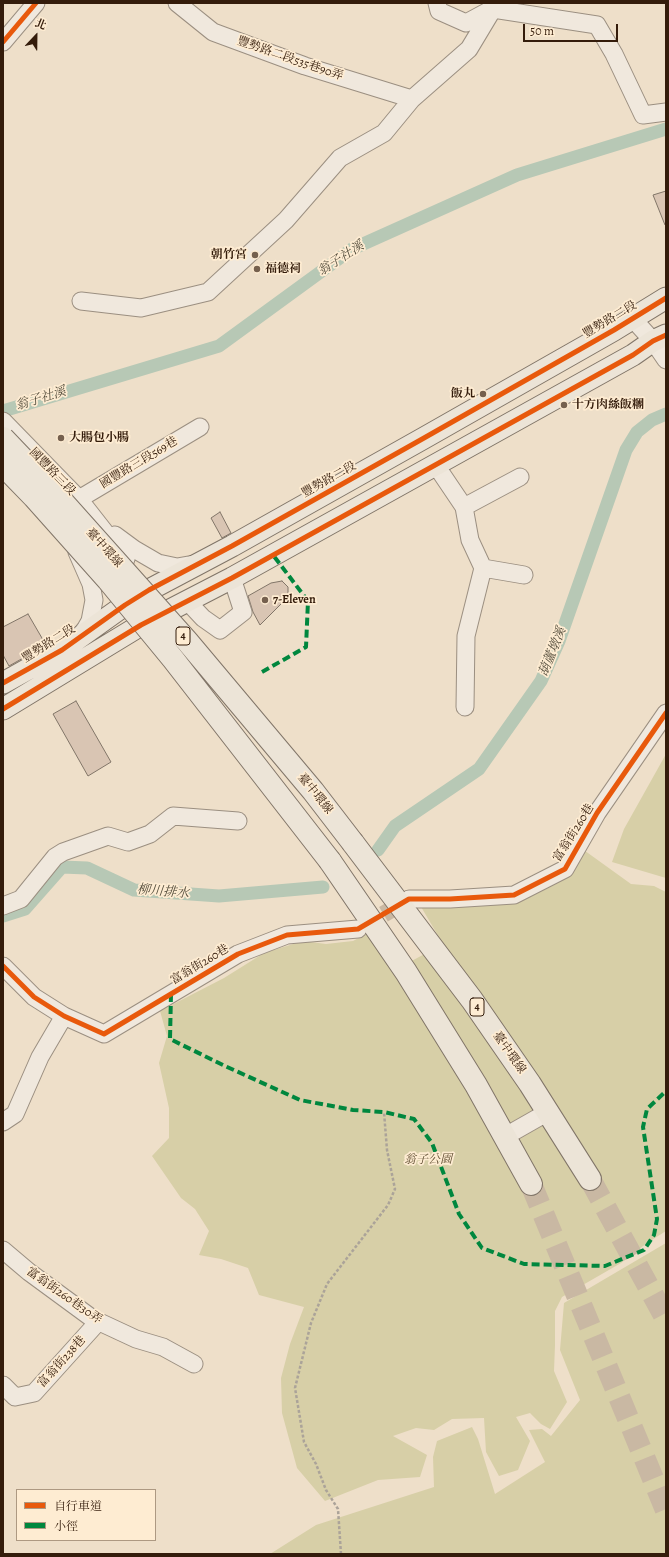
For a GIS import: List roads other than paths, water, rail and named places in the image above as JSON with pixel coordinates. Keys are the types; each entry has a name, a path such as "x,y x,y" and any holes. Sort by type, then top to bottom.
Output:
{"highway":[{"name":"臺中環線","path":"4,427 45,482 187,641 313,791 472,1000 530,1084 590,1179"},
{"name":"臺中環線","path":"3,465 34,497 123,598 173,659 330,861 406,972 476,1085 531,1184"}],"main road":[{"name":"豐勢路二段","path":"3,683 62,650 125,605 149,590 417,442 633,319 666,298"},
{"path":"3,709 141,625 232,578 633,355 659,338"}],"street":[{"path":"3,42 36,3"},
{"name":"豐勢路二段535巷90弄","path":"177,3 213,32 305,66 412,99"},
{"path":"438,3 439,10 466,23 493,6 597,25 614,54 643,115 666,112"},
{"path":"81,301 141,308 208,292 286,220 340,158 384,133 412,99 469,49 493,6"},
{"path":"633,319 659,338 666,360"},
{"name":"國豐路三段","path":"4,427 79,499 100,524 149,590 203,618 220,630 243,612 232,578"},
{"name":"國豐路三段569巷","path":"79,499 200,427"},
{"path":"436,464 464,507 470,540 483,568 466,636 465,707"},
{"path":"3,470 71,541 141,625"},
{"path":"464,507 520,477"},
{"name":"國豐路三段","path":"100,524 134,549 158,564 177,567 203,561"},
{"path":"71,541 90,579 94,596 94,607 90,621 78,638"},
{"path":"483,568 524,575"},
{"name":"富翁街260巷","path":"409,899 450,899 514,895 565,869 597,814 666,713"},
{"path":"3,906 20,899 55,857 63,852 108,836 128,842 150,834 173,816 238,821"},
{"name":"富翁街260巷","path":"64,1016 104,1034 238,954 287,934 358,929"},
{"path":"3,966 34,997 64,1016 40,1057 15,1114 3,1122"},
{"path":"504,1137 548,1112"},
{"name":"富翁街260巷30弄","path":"3,1250 29,1272 98,1322 136,1339 163,1347 194,1364"},
{"name":"富翁街238巷","path":"3,1385 15,1397 34,1393 98,1322"}],"waterway":[{"name":"翁子社溪","path":"3,411 219,346 352,249 517,175 666,129"},
{"name":"葫蘆墩溪","path":"378,850 395,826 479,769 541,681 559,641 626,450 637,432 652,420 666,414"},
{"name":"柳川排水","path":"3,916 25,909 62,867 87,868 134,890 219,896 323,887"}],"tunnel":[{"path":"362,927 409,899"},
{"path":"590,1179 666,1319"},
{"path":"531,1184 666,1510"}],"place":[{"name":"朝竹宮","path":"255,255"},
{"name":"福德祠","path":"257,269"},
{"name":"飯丸","path":"483,394"},
{"name":"十方肉絲飯糰","path":"564,405"},
{"name":"大腸包小腸","path":"61,438"},
{"name":"7-Eleven","path":"265,600"}],"park label":[{"name":"翁子公園","path":"428,1160"}]}
